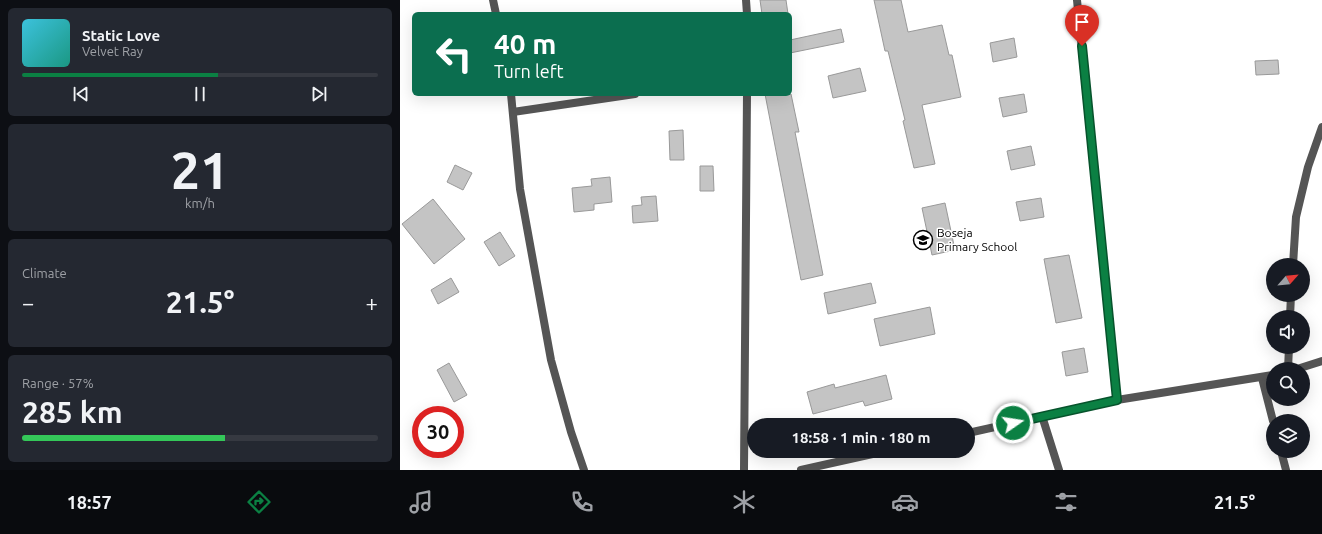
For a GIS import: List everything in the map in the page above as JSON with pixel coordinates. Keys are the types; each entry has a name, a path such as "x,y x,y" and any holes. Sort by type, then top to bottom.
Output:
{"street":[{"path":"493,0 496,12"},
{"path":"746,0 746,12"},
{"path":"1077,0 1117,400"},
{"path":"511,96 520,189 551,360 571,432 584,470"},
{"path":"513,112 622,96"},
{"path":"744,470 747,96"},
{"path":"1293,258 1296,216 1308,167 1322,127"},
{"path":"1310,365 1322,361"},
{"path":"975,431 1117,400 1266,377"},
{"path":"1262,378 1271,414"},
{"path":"1042,416 1059,470"},
{"path":"801,470 825,467 859,458"},
{"path":"1283,458 1286,470"}],"building":[{"path":"760,0 786,0 788,12 762,12"},
{"path":"874,0 901,0 908,32 942,25 949,55 952,55 961,97 922,105 935,164 914,168 903,121 905,120 888,51 885,51"},
{"path":"841,29 844,42 792,53 792,40"},
{"path":"1014,38 1017,57 993,62 990,43"},
{"path":"1278,60 1279,74 1256,75 1255,61"},
{"path":"860,68 866,91 833,98 828,76"},
{"path":"1024,94 1027,112 1003,117 999,98"},
{"path":"765,96 791,96 799,132 795,132 823,275 801,280"},
{"path":"683,130 684,160 670,160 669,131"},
{"path":"1031,146 1035,165 1011,170 1007,151"},
{"path":"455,165 472,173 463,190 447,182"},
{"path":"700,166 713,166 714,191 700,191"},
{"path":"610,177 612,202 594,204 594,210 574,212 572,188 592,186 591,179"},
{"path":"656,196 658,221 633,223 632,206 642,205 641,197"},
{"path":"1041,198 1044,217 1020,221 1016,202"},
{"path":"433,199 465,239 434,264 402,224"},
{"path":"945,203 955,250 932,255 922,208"},
{"path":"500,232 515,256 499,266 484,242"},
{"path":"1069,255 1082,318 1056,323 1044,259"},
{"path":"451,278 459,292 438,304 431,290"},
{"path":"871,283 876,303 828,314 824,293"},
{"path":"930,307 935,334 880,346 874,319"},
{"path":"1084,348 1088,372 1066,376 1062,352"},
{"path":"449,363 467,395 454,402 437,370"},
{"path":"886,375 892,399 865,406 863,401 813,414 807,392 834,384 835,388"}],"place":[{"name":"Boseja Primary School","path":"923,240"}],"route":[{"path":"1013,423 1117,400 1082,46"}]}
